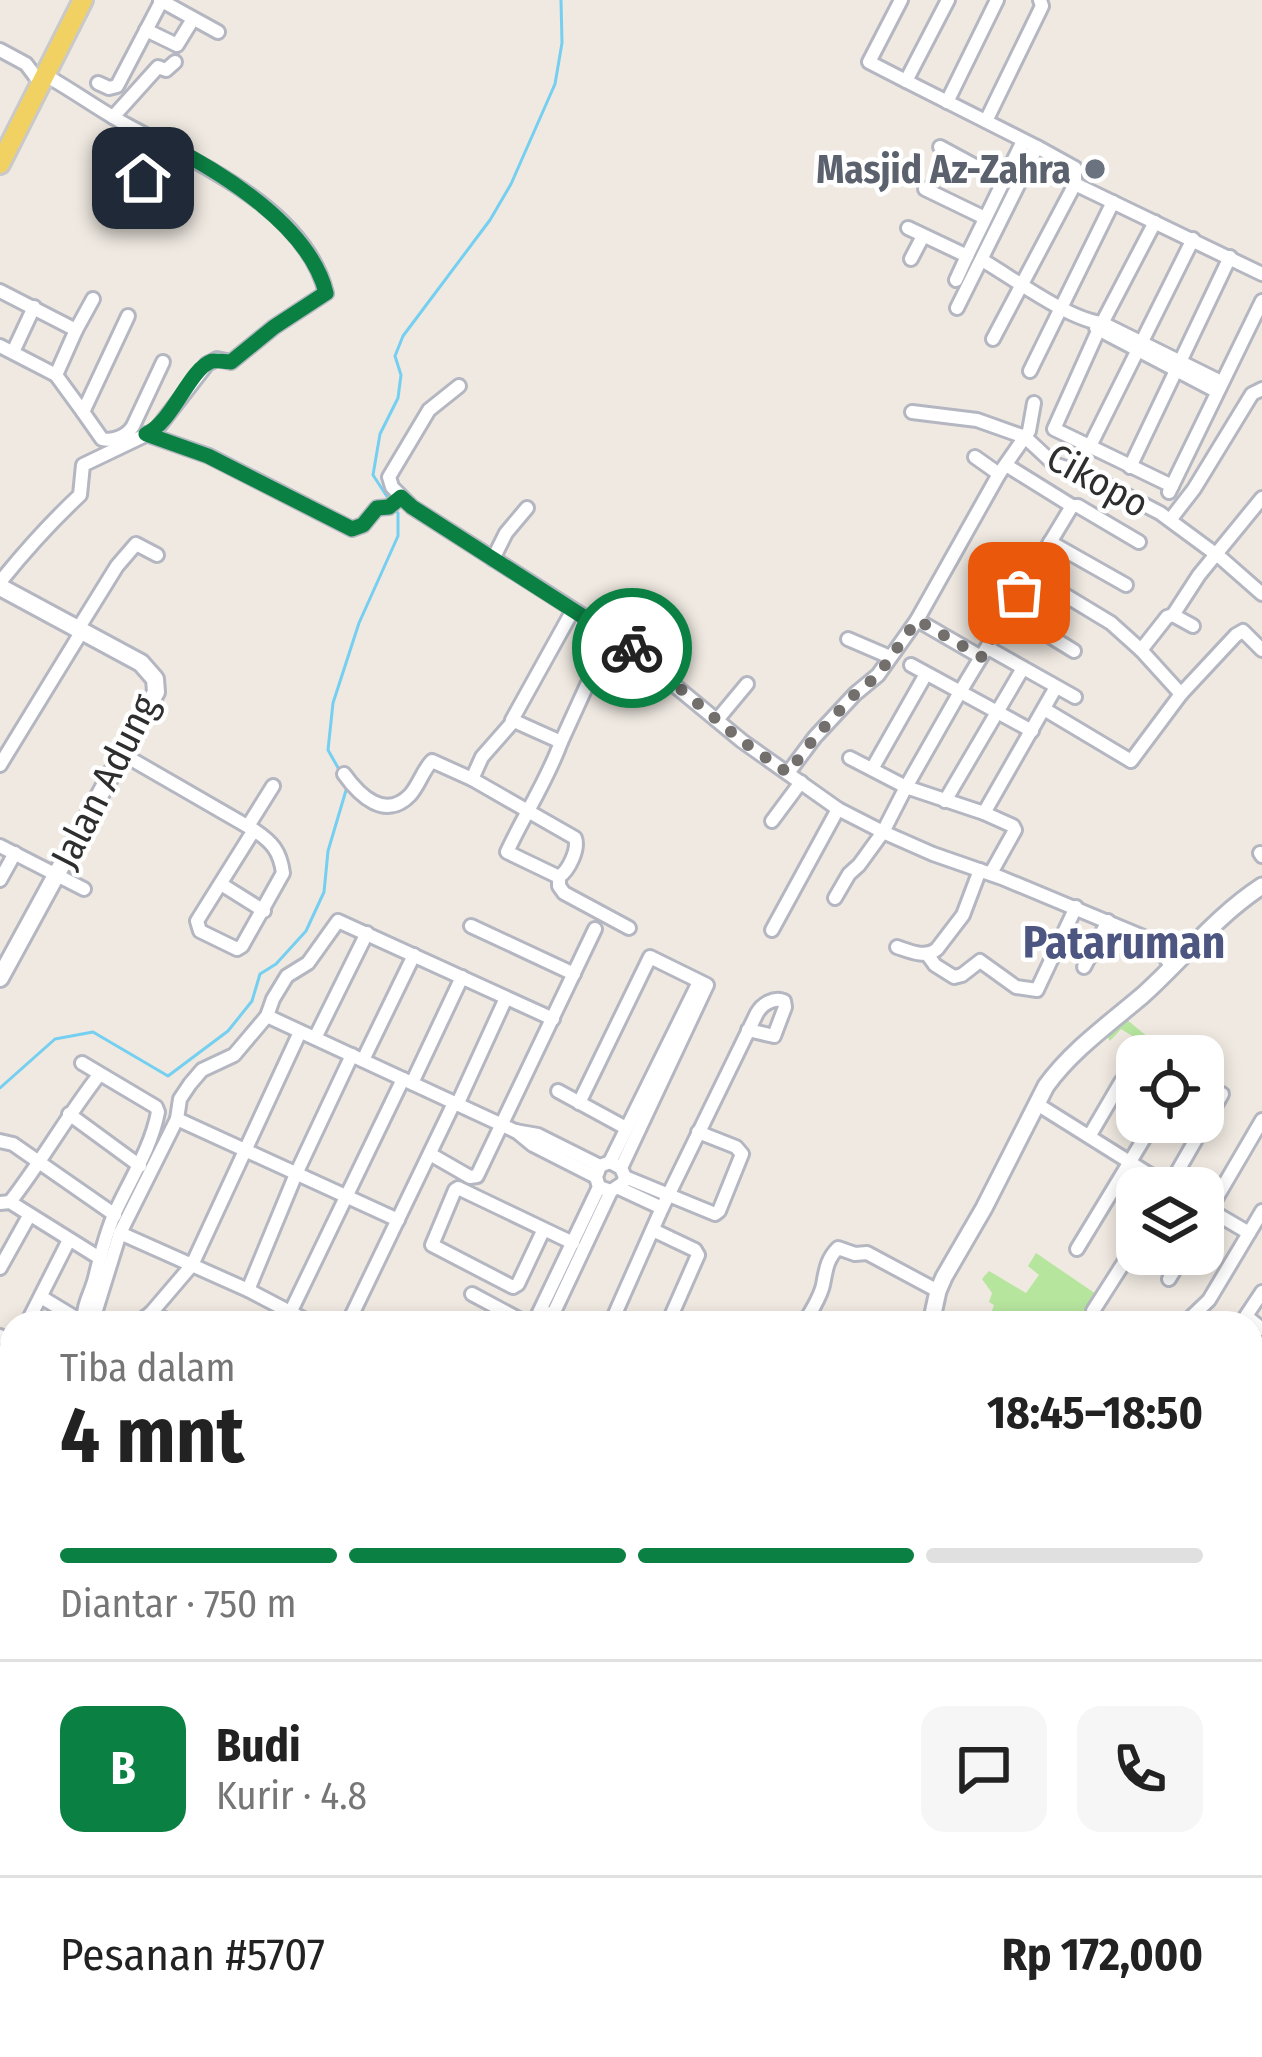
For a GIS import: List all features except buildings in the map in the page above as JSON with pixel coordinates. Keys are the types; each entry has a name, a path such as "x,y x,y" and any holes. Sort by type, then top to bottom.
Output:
{"main road":[{"path":"0,164 82,0"},
{"name":"Jalan Adung","path":"0,585 141,663 154,679 156,692 0,978"}],"street":[{"path":"98,83 117,86 161,0 218,32"},
{"path":"901,0 869,62 1075,168 1076,184 993,339"},
{"path":"907,82 948,0"},
{"path":"947,102 997,0"},
{"path":"986,121 1042,5 1040,0"},
{"path":"146,30 176,45 194,19"},
{"path":"0,50 43,80 188,155 277,217 303,245 326,293 231,362 217,359 207,364 159,428 83,465 80,495 34,541 0,585"},
{"path":"113,117 158,67 166,70 175,62"},
{"path":"956,280 1023,141"},
{"path":"143,178 166,144"},
{"path":"940,147 1004,182"},
{"path":"957,308 1037,147"},
{"path":"1076,184 1262,274"},
{"path":"925,189 985,218"},
{"path":"1030,371 1113,202"},
{"path":"1155,222 1097,325 1054,425 1056,431 1171,489 1262,301"},
{"path":"908,228 967,256"},
{"path":"911,259 923,236"},
{"path":"1089,448 1192,239"},
{"path":"1130,467 1230,257"},
{"path":"982,260 1060,308 1219,387"},
{"path":"0,291 76,330"},
{"path":"56,375 93,298"},
{"path":"34,307 6,349 56,375 102,439 126,434 133,426 163,362"},
{"path":"82,412 128,316"},
{"path":"396,501 392,471 429,410 459,386"},
{"path":"1170,520 1252,394 1262,389"},
{"path":"772,821 815,737 878,675 917,620 1025,437 1034,403"},
{"name":"Cikopo","path":"913,412 977,420 1025,437 1054,464 1087,475 1170,520 1262,594"},
{"path":"146,434 208,456 352,529 363,525 377,508 396,501 412,507 615,637 838,809 933,854 1108,920 1146,938 1172,967"},
{"path":"975,457 1078,506 1139,542"},
{"path":"1141,650 1262,498"},
{"path":"835,898 883,832 960,692 1072,506"},
{"path":"494,559 506,533 527,508"},
{"path":"1050,542 1126,585"},
{"path":"0,765 117,566 136,544 157,555"},
{"path":"1030,574 1111,623 1181,694"},
{"path":"472,779 482,758 512,721 573,610"},
{"path":"1009,611 1074,651"},
{"path":"1173,615 1193,626"},
{"path":"917,620 1075,697"},
{"path":"1044,710 1131,761 1181,694 1240,632 1262,650"},
{"path":"559,877 508,853 587,685 615,637"},
{"path":"848,640 890,657"},
{"path":"911,665 1032,731"},
{"path":"945,802 1023,668"},
{"path":"872,769 926,674"},
{"path":"717,720 747,684"},
{"path":"984,813 1056,687"},
{"path":"512,721 561,742"},
{"path":"124,755 251,828 277,849 283,873 239,949 200,931 197,922 221,884 251,828 273,786"},
{"path":"850,758 906,787 984,813 1015,830 937,950 927,954 897,947"},
{"path":"344,774 361,796 382,806 408,798 432,760 472,779 575,838 578,842 559,877"},
{"path":"772,930 838,809"},
{"path":"0,846 84,889"},
{"path":"0,880 15,853"},
{"path":"559,877 564,893 629,928"},
{"path":"221,884 264,911"},
{"path":"934,1311 938,1291 1057,1070 1227,911 1262,886"},
{"path":"927,954 954,977 980,961 1016,987 1037,990 1076,907"},
{"path":"1084,967 1108,920"},
{"path":"91,1311 120,1233 177,1119 180,1100 202,1070 234,1055 267,1016 286,976 308,963 338,921 553,1019"},
{"path":"472,926 574,974"},
{"path":"430,1154 470,1177 477,1176 508,1128 595,929"},
{"path":"315,1039 367,933"},
{"path":"248,1290 296,1174 414,955"},
{"path":"538,1311 610,1177 626,1128 707,988 650,957 579,1103"},
{"path":"120,1233 291,1311 462,977"},
{"path":"354,1311 506,998"},
{"path":"267,1016 508,1128 533,1145 664,1202 715,1214 742,1154 698,1132"},
{"path":"616,1311 748,1030"},
{"path":"153,1311 192,1264 300,1032"},
{"path":"82,1063 158,1112 140,1166 98,1257 82,1311"},
{"path":"554,1311 660,1072"},
{"path":"98,1257 5,1202 40,1163 99,1075"},
{"path":"558,1091 626,1128"},
{"path":"1090,1135 1116,1091"},
{"path":"1037,1104 1138,1167"},
{"path":"69,1114 140,1166"},
{"path":"177,1119 398,1220"},
{"path":"1224,1181 1262,1120"},
{"path":"0,1141 13,1144 115,1215"},
{"path":"1077,1249 1141,1143"},
{"path":"543,1231 513,1287 432,1245 458,1188 573,1244"},
{"path":"1198,1311 1209,1300 1262,1211"},
{"path":"0,1268 29,1216"},
{"path":"1224,1221 1249,1233"},
{"path":"653,1230 698,1255 673,1311"},
{"path":"33,1311 69,1240"},
{"path":"811,1311 838,1248 867,1253 938,1291"},
{"path":"1101,1311 1120,1275"},
{"path":"1169,1279 1171,1275"},
{"path":"472,1294 514,1311"},
{"path":"41,1297 66,1311"}],"green space":[{"path":"1126,1019 1145,1035 1121,1029 1110,1041 1104,1031"},
{"path":"1036,1253 1096,1294 1089,1311 992,1311 992,1293 982,1279 989,1271 1026,1293 1039,1275 1028,1266"}],"waterway":[{"path":"388,498 373,475 380,434 398,398 401,375 395,356 403,336 490,220 511,184 555,84 562,43 561,0"},
{"path":"341,773 328,750 333,703 359,623 398,536 398,513 393,506"},
{"path":"0,1088 55,1039 93,1032 168,1076 228,1031 252,1001 260,974 276,964 306,931 324,892 328,851 347,787"}],"way so far":[{"path":"632,648 742,741 788,773 815,737 878,675 917,620 982,657 1019,593"}],"place":[{"name":"Masjid Az-Zahra","path":"1095,169"}],"district":[{"name":"Pataruman","path":"1124,942"}],"route":[{"path":"143,178 166,144 188,155 277,217 314,261 326,293 231,362 217,359 207,364 159,428 146,434 208,456 352,529 363,525 377,508 389,507 401,497 632,648"}]}
